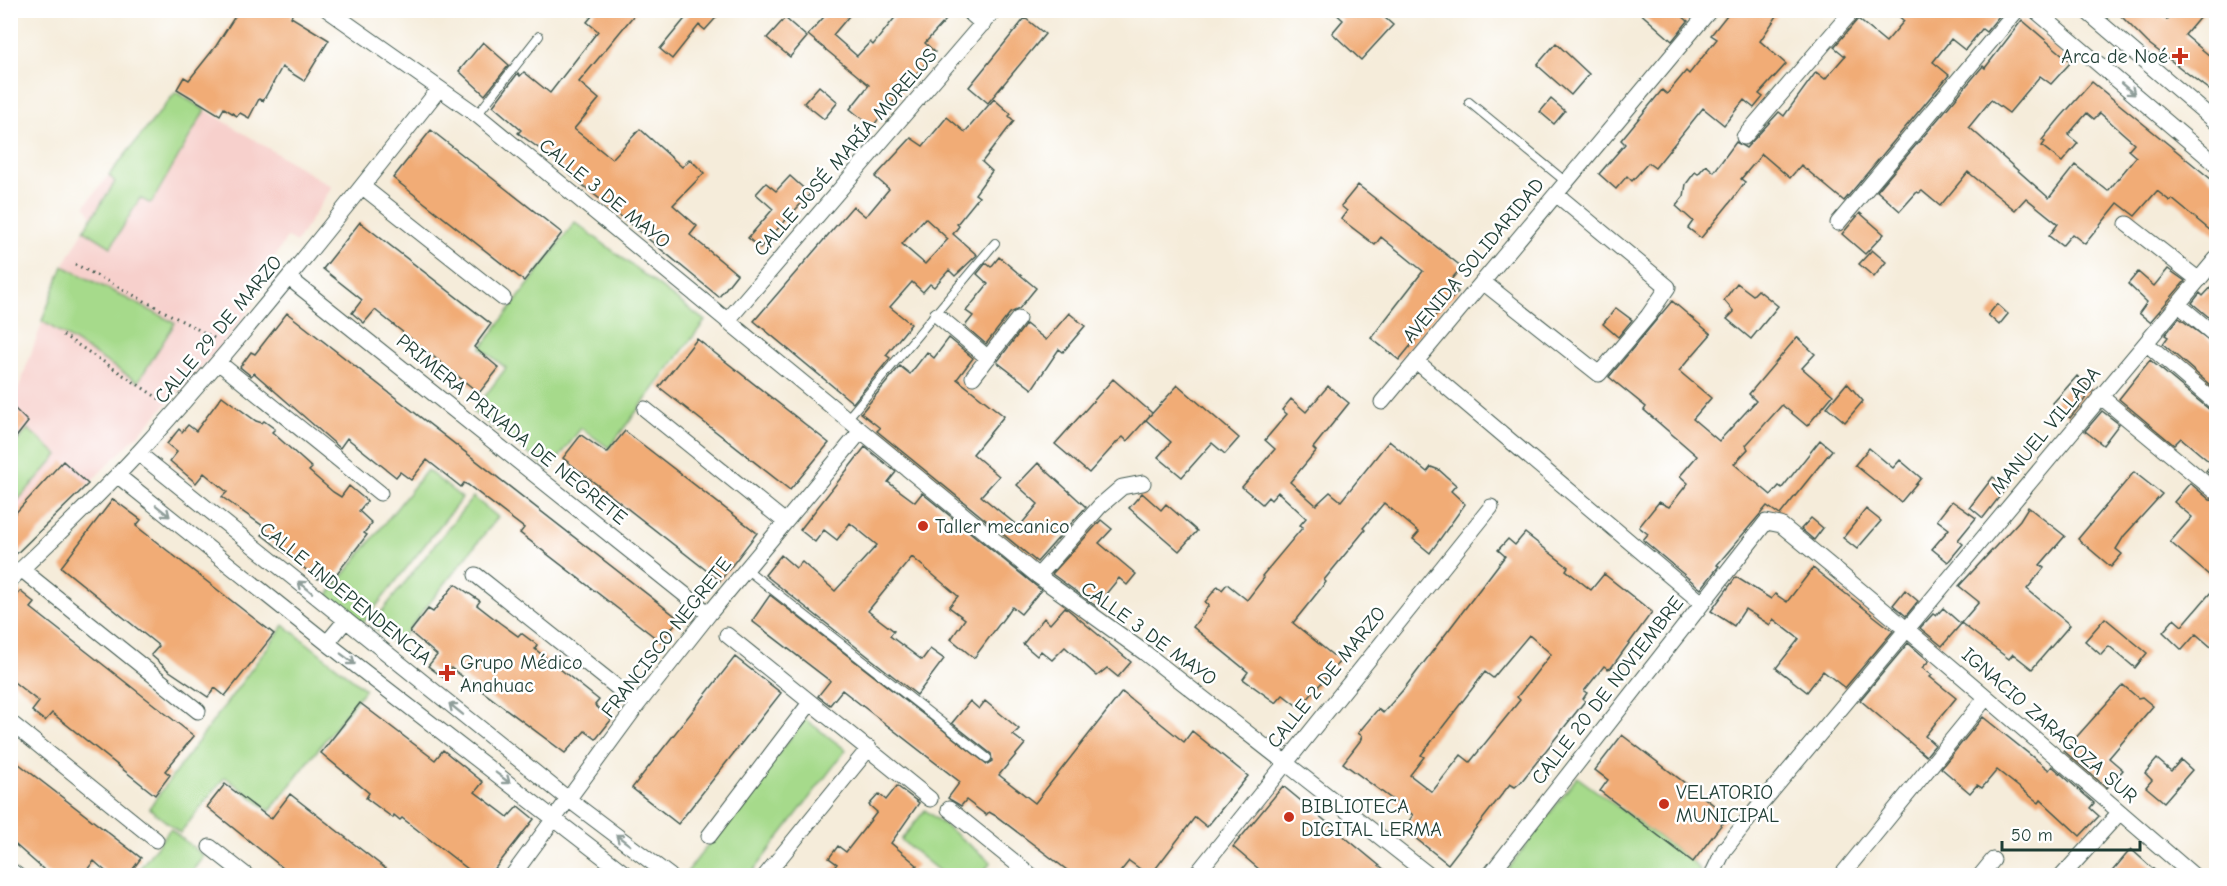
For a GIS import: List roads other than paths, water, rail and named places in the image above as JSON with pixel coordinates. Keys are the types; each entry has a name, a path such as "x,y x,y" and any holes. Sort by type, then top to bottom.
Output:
{"street":[{"name":"CALLE 3 DE MAYO","path":"328,10 477,115 1038,576 1145,653 1430,876"},
{"path":"967,10 983,24"},
{"name":"CALLE JOSÉ MARÍA MORELOS","path":"727,321 994,10"},
{"name":"AVENIDA SOLIDARIDAD","path":"1702,603 1416,361 1710,10"},
{"path":"1744,137 1853,10"},
{"path":"1838,223 2017,10"},
{"path":"2035,10 2217,164"},
{"path":"2085,10 2217,122"},
{"name":"CALLE 29 DE MARZO","path":"16,574 117,475 177,409 290,278 439,90"},
{"path":"363,187 502,298"},
{"path":"1483,282 1599,374 1648,316 1668,287 1561,188"},
{"path":"2127,224 2199,280"},
{"name":"MANUEL VILLADA","path":"1718,876 1714,871 1724,850 2100,396 2217,259"},
{"name":"PRIMERA PRIVADA DE NEGRETE","path":"290,278 709,614"},
{"path":"2179,305 2217,336"},
{"path":"937,315 988,358"},
{"path":"973,377 1018,320"},
{"path":"2146,343 2217,403"},
{"path":"1382,402 1416,361"},
{"path":"218,362 380,493"},
{"path":"2100,396 2217,492"},
{"path":"645,409 784,521"},
{"name":"FRANCISCO NEGRETE","path":"512,876 638,704 784,521 861,431"},
{"name":"CALLE INDEPENDENCIA","path":"138,453 568,799 670,876"},
{"path":"117,475 327,643 628,876"},
{"path":"1038,576 1100,506 1122,487 1143,483"},
{"name":"CALLE 2 DE MARZO","path":"1195,876 1491,507"},
{"name":"CALLE 20 DE NOVIEMBRE","path":"1489,876 1766,522 1781,525 1908,629"},
{"path":"16,574 198,711"},
{"path":"476,575 638,704"},
{"path":"327,643 346,621"},
{"name":"IGNACIO ZARAGOZA SUR","path":"1908,629 1985,699 2194,876"},
{"path":"727,635 930,799"},
{"path":"1841,876 1985,699"},
{"path":"709,836 810,703"},
{"path":"10,722 156,840"},
{"path":"765,876 868,748"},
{"path":"949,809 1032,876"},
{"path":"2062,876 2120,812"},
{"path":"210,847 247,876"},
{"path":"1980,876 1993,860"},
{"path":"10,870 18,876"}],"lane":[{"path":"477,115 538,36"},
{"path":"1469,102 1561,188"},
{"path":"847,419 937,315 995,243"},
{"path":"746,569 987,758"}],"place":[{"name":"Arca de Noé","path":"2180,56"},
{"name":"Taller mecanico","path":"923,526"},
{"name":"Grupo Médico Anahuac","path":"447,673"},
{"name":"VELATORIO MUNICIPAL","path":"1664,804"},
{"name":"BIBLIOTECA DIGITAL LERMA","path":"1289,817"}]}
